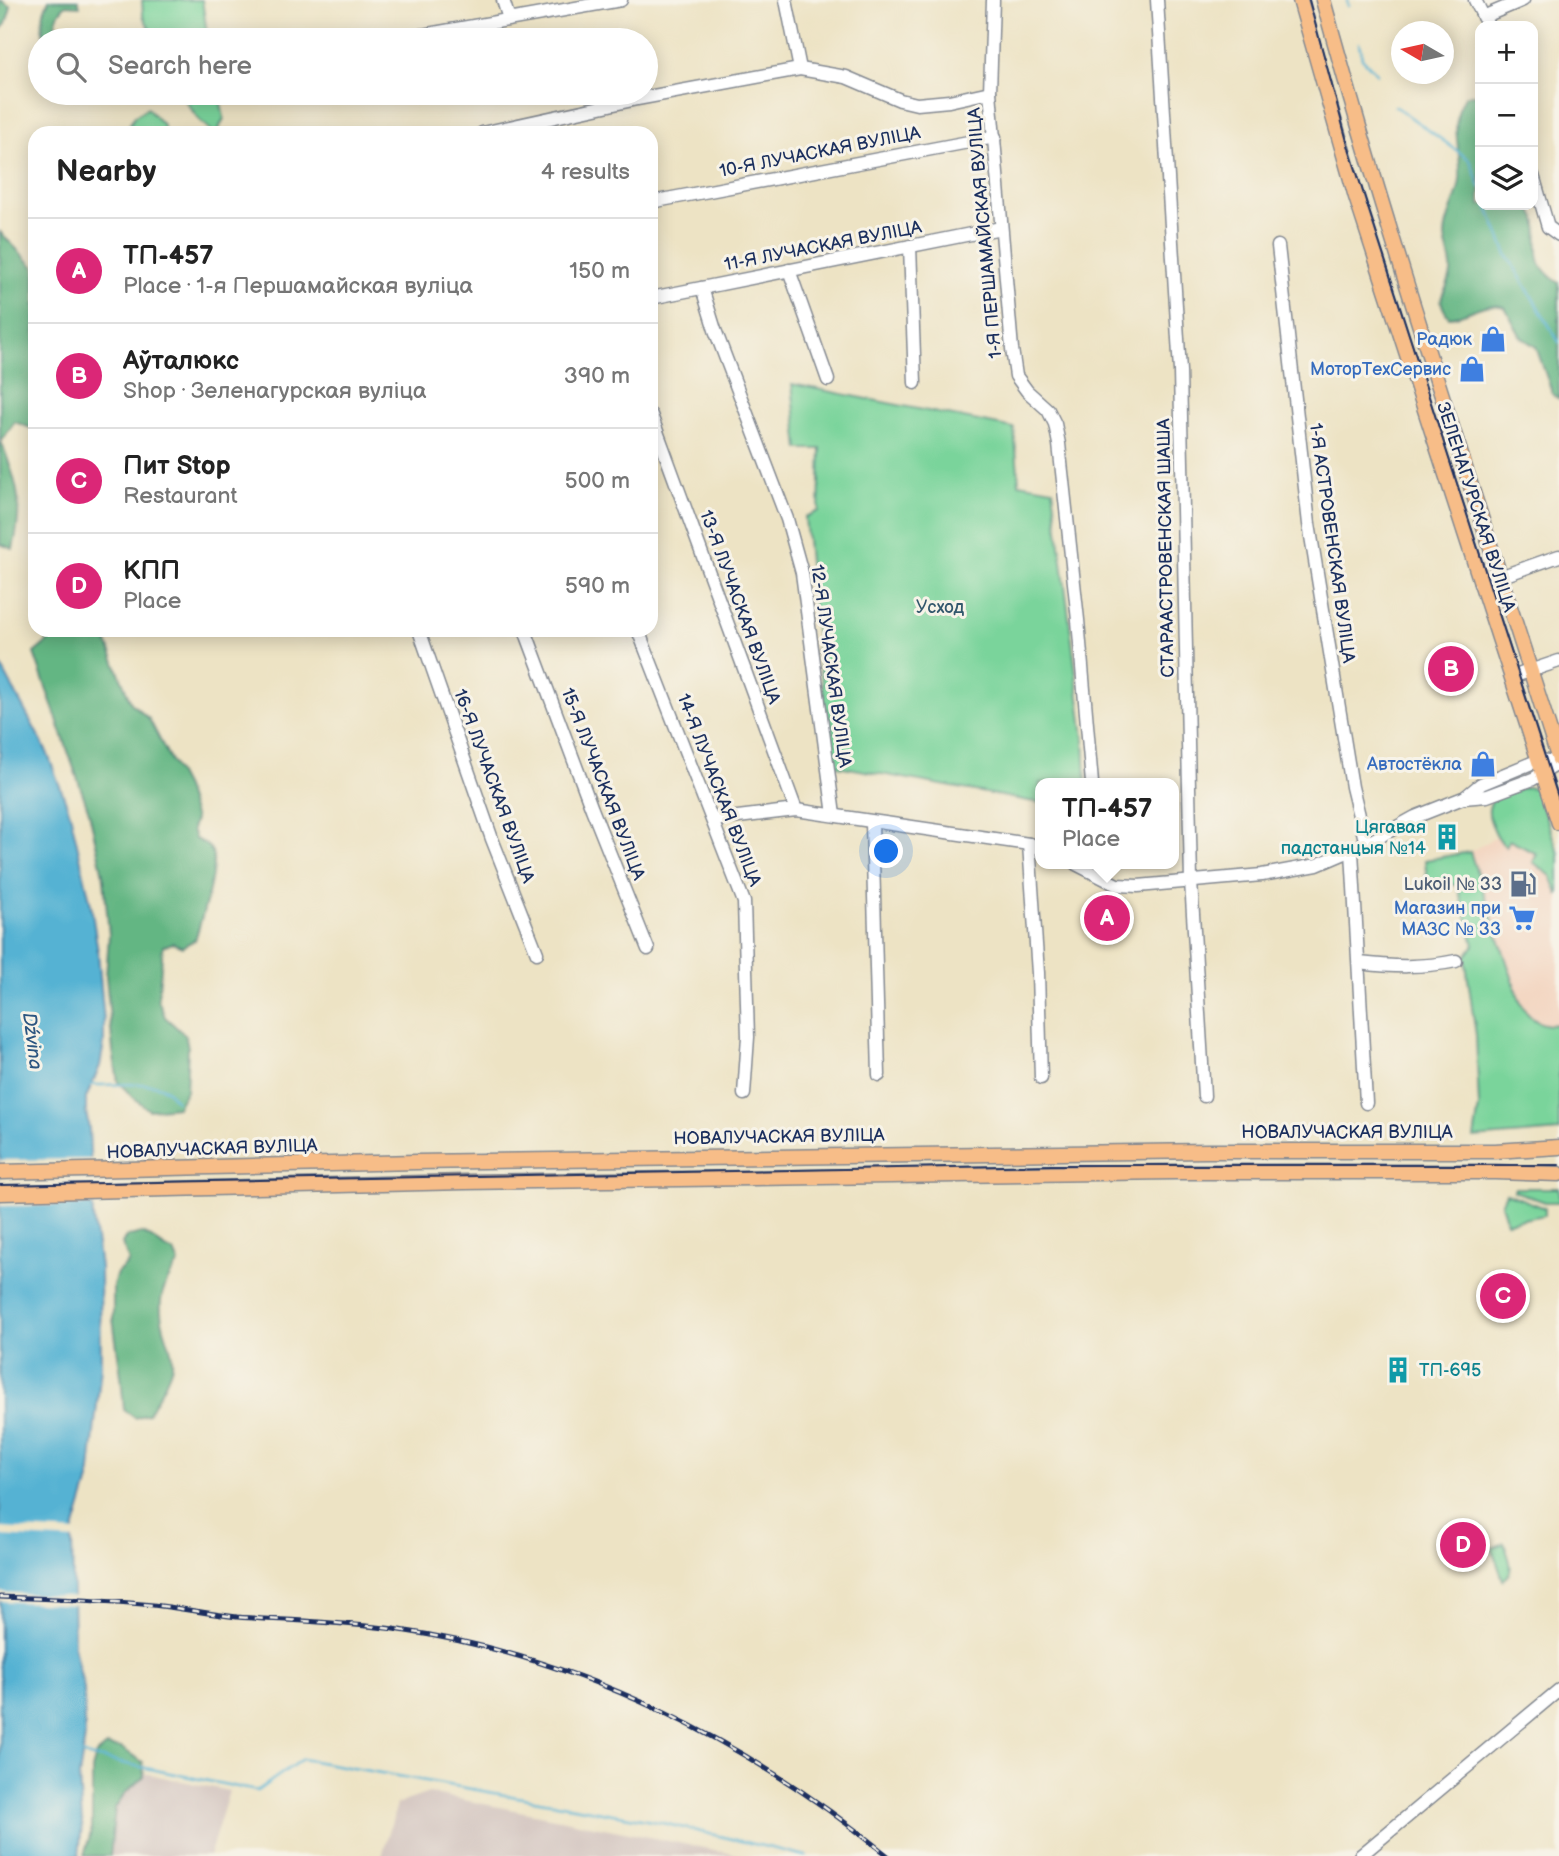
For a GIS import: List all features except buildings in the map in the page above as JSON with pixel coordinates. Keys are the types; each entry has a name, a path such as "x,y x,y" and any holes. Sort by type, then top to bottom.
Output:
{"main road":[{"name":"ЗЕЛЕНАГУРСКАЯ ВУЛІЦА","path":"1300,0 1341,146 1398,329 1559,823"},
{"name":"ЗЕЛЕНАГУРСКАЯ ВУЛІЦА","path":"1324,0 1362,141 1559,762"},
{"name":"НОВАЛУЧАСКАЯ ВУЛІЦА","path":"0,1172 416,1162 1208,1151 1495,1152 1559,1147"},
{"path":"0,1193 1174,1172 1559,1174"}],"street":[{"path":"503,0 509,19"},
{"path":"460,28 621,0"},
{"path":"786,0 800,69"},
{"name":"1-Я ПЕРШАМАЙСКАЯ ВУЛІЦА","path":"993,0 990,92 1012,349 1016,376 1027,391 1048,410 1055,424 1059,444 1092,778"},
{"name":"СТАРААСТРОВЕНСКАЯ ШАША","path":"1157,0 1180,371 1191,881 1204,1096"},
{"path":"1475,0 1485,21 1523,0"},
{"path":"658,95 800,69 846,77 900,100 917,104 949,101 990,92"},
{"path":"514,126 610,105"},
{"name":"10-Я ЛУЧАСКАЯ ВУЛІЦА","path":"658,201 995,137"},
{"path":"1538,193 1548,227 1559,235"},
{"name":"11-Я ЛУЧАСКАЯ ВУЛІЦА","path":"658,297 1002,228"},
{"path":"910,246 915,383"},
{"name":"1-Я АСТРОВЕНСКАЯ ВУЛІЦА","path":"1278,246 1309,524 1352,787 1366,844"},
{"path":"789,270 828,380"},
{"name":"12-Я ЛУЧАСКАЯ ВУЛІЦА","path":"702,288 715,330 787,519 802,573 834,815"},
{"path":"1398,329 1418,322"},
{"name":"13-Я ЛУЧАСКАЯ ВУЛІЦА","path":"658,434 796,810"},
{"path":"1480,584 1559,556"},
{"path":"1499,640 1520,634"},
{"name":"16-Я ЛУЧАСКАЯ ВУЛІЦА","path":"421,637 494,845 537,953"},
{"name":"15-Я ЛУЧАСКАЯ ВУЛІЦА","path":"529,637 592,809 648,949"},
{"name":"14-Я ЛУЧАСКАЯ ВУЛІЦА","path":"641,637 744,902 747,1025 744,1094"},
{"path":"1512,677 1559,661"},
{"path":"1095,869 1117,885 1262,876 1317,865 1352,851 1415,817 1463,798 1481,784 1559,762"},
{"path":"713,820 796,810 1035,846"},
{"path":"872,823 879,1075"},
{"path":"1352,851 1366,1104"},
{"path":"1036,869 1041,1078"},
{"path":"1359,963 1399,968 1429,967 1456,961"},
{"path":"1495,1152 1495,1172"},
{"path":"416,1162 417,1184"},
{"path":"1360,1856 1559,1689"}],"shaded area":[{"path":"1497,836 1506,846 1509,840 1537,854 1533,862 1551,876 1559,896 1559,1024 1548,1026 1535,1021 1521,1004 1470,852"},
{"path":"115,1767 229,1791 209,1856 105,1856"},
{"path":"429,1793 744,1856 382,1856 397,1804"}],"green space":[{"path":"0,0 11,7 6,24 0,30"},
{"path":"49,0 78,0 80,6 66,5 57,17 55,28 43,28 43,15"},
{"path":"142,0 202,0 206,28 150,28 143,16"},
{"path":"1466,95 1475,95 1475,210 1530,210 1534,213 1540,263 1545,272 1559,283 1559,399 1553,395 1536,347 1521,337 1505,307 1489,305 1449,317 1444,310 1441,299 1451,269 1445,241 1446,229 1460,179 1456,126 1460,106"},
{"path":"188,105 221,105 224,118 220,126 206,126"},
{"path":"147,108 164,126 129,126 134,117"},
{"path":"0,232 28,261 28,427 15,422 1,441 12,470 19,506 13,549 0,544"},
{"name":"Усход","path":"792,384 1014,428 1019,483 1053,489 1084,738 1086,778 1035,778 1035,802 832,765 805,517 819,511 821,449 799,449"},
{"path":"105,637 131,703 149,719 185,788 195,819 192,829 195,839 212,852 211,883 195,940 182,947 173,943 163,946 158,999 165,1017 185,1035 188,1047 186,1091 177,1107 149,1110 118,1082 106,977 109,935 104,879 89,812 34,653 52,638"},
{"path":"1525,787 1534,788 1537,793 1559,854 1559,896 1551,876 1533,862 1537,854 1509,840 1506,847 1491,822 1489,807 1492,801 1503,794"},
{"path":"1470,852 1521,1004 1537,1021 1559,1024 1559,1131 1474,1138 1479,1107 1476,1035 1465,957 1474,945 1457,885 1427,881 1425,860"},
{"path":"1515,1188 1559,1188 1559,1202 1545,1202 1514,1191"},
{"path":"1506,1193 1545,1208 1545,1215 1507,1222 1501,1204"},
{"path":"141,1233 174,1252 179,1263 167,1281 161,1299 161,1317 171,1351 172,1365 148,1414 135,1418 124,1410 113,1319 113,1285 117,1273 129,1262 122,1243 126,1237"},
{"path":"1504,1543 1511,1568 1503,1580 1492,1548"},
{"path":"106,1746 121,1748 143,1762 144,1777 125,1793 115,1808 110,1856 84,1856 92,1828 92,1770 96,1754"}],"water":[{"name":"Dźvina","path":"0,664 47,752 70,813 91,905 104,1022 100,1066 86,1098 93,1217 100,1267 101,1367 89,1480 72,1537 74,1648 84,1689 85,1737 79,1776 82,1823 79,1856 0,1856"}],"pier":[{"path":"93,1159 95,1205 0,1206 0,1160"},
{"path":"0,1528 77,1532 76,1540 0,1536"},
{"path":"0,1592 78,1597 78,1605 0,1601"}],"waterway":[{"path":"1347,0 1348,6"},
{"path":"1359,43 1362,58 1377,74"},
{"path":"1395,106 1470,160 1475,174"},
{"path":"1489,210 1507,255 1559,342"},
{"path":"88,1084 158,1086 176,1101"},
{"path":"83,1755 257,1791 302,1759 658,1822 806,1856"}],"tram line":[{"path":"1309,0 1348,145 1559,800"},
{"path":"0,1185 1052,1165 1559,1165"}],"railway":[{"path":"0,1597 134,1603 237,1617 380,1627 467,1642 532,1660 659,1710 720,1741 778,1776 888,1856"}],"place":[{"name":"Радюк","path":"1493,339"},
{"name":"МоторТехСервис","path":"1472,369"},
{"name":"Аўталюкс","path":"1451,669"},
{"name":"Автостёкла","path":"1483,764"},
{"name":"Цягавая падстанцыя №14","path":"1447,837"},
{"name":"Lukoil № 33","path":"1523,884"},
{"name":"ТП-457","path":"1107,918"},
{"name":"Магазин при МАЗС № 33","path":"1522,918"},
{"name":"Пит Stop","path":"1503,1296"},
{"name":"ТП-695","path":"1398,1370"},
{"name":"КПП","path":"1463,1545"}]}
